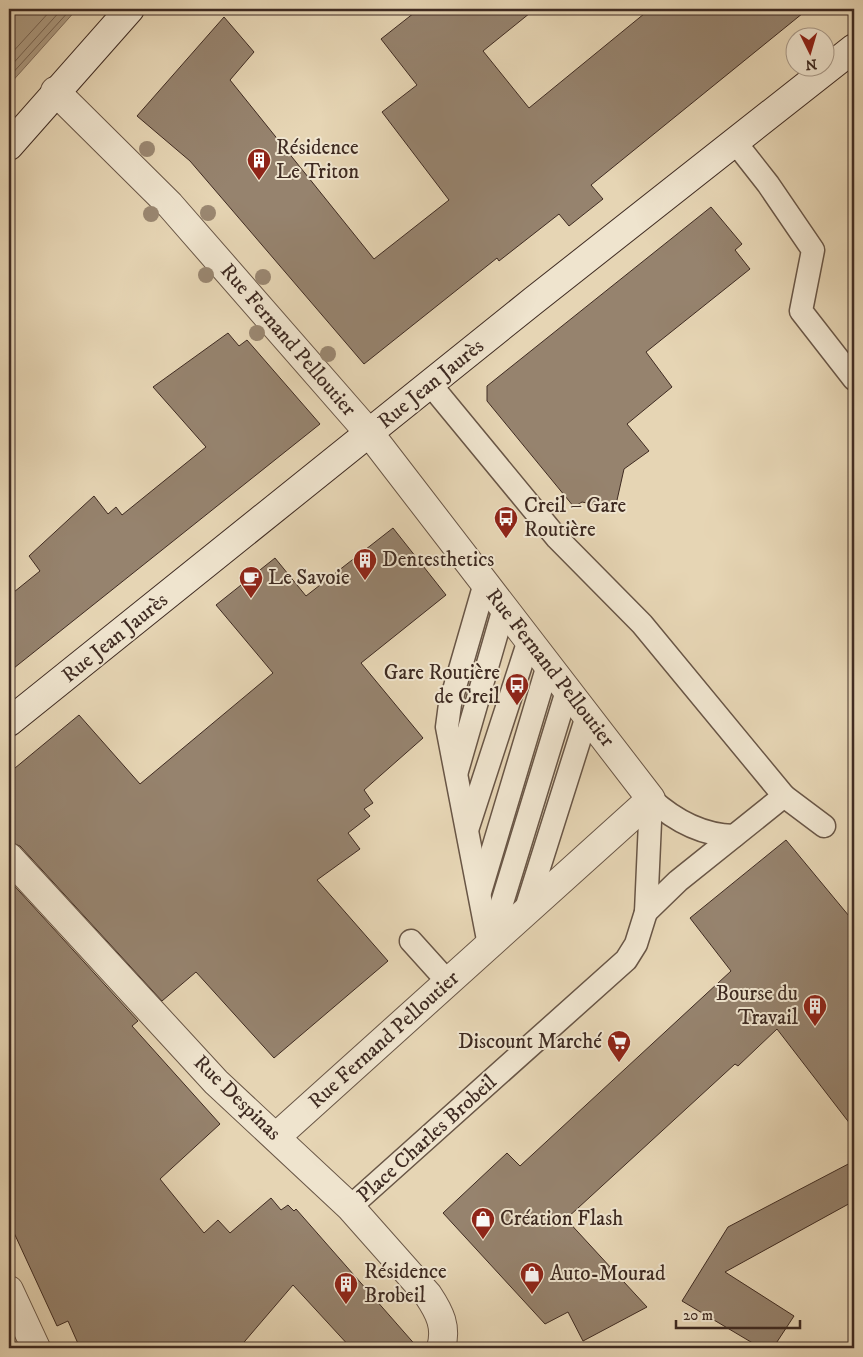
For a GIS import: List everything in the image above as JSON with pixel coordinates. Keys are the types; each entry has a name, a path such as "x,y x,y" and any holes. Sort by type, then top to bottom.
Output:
{"street":[{"path":"9,146 55,91 130,9"},
{"name":"Rue Jean Jaurès","path":"9,722 430,384 854,48"},
{"name":"Rue Fernand Pelloutier","path":"55,91 170,205 370,434 651,799 276,1138"},
{"name":"Rue Despinas","path":"9,857 216,1082 350,1207 428,1295 438,1310 444,1326 441,1348"},
{"path":"9,1290 36,1348"}],"lane":[{"path":"735,142 768,184 813,250 801,311 854,379"},
{"path":"430,384 557,538 642,624 784,796 824,826"},
{"path":"485,583 448,716 447,727 488,945"},
{"path":"456,775 504,608"},
{"path":"467,831 529,640"},
{"path":"479,896 548,665"},
{"path":"488,945 568,691"},
{"path":"525,912 587,716"},
{"path":"646,912 678,881 784,796"},
{"path":"651,799 665,812 681,822 717,836 734,836"},
{"name":"Place Charles Brobeil","path":"350,1207 626,960 636,944 646,912 651,799"},
{"path":"411,942 448,982"}],"water":[{"path":"9,9 77,9 9,85"}],"building":[{"path":"419,9 535,9 483,51 529,108 650,9 808,9 591,185 603,199 569,226 559,214 499,261 497,258 364,364 190,161 137,116 224,17 254,52 230,80 374,259 449,200 382,112 417,85 381,39"},
{"path":"711,207 742,244 735,250 750,269 646,352 672,387 627,424 649,451 624,469 615,509 582,502 574,507 487,401 487,386"},
{"path":"228,333 239,346 247,340 320,424 9,672 9,596 40,571 29,556 94,496 108,514 116,507 122,515 206,447 153,387"},
{"path":"393,528 446,595 361,663 423,738 364,790 373,803 364,809 370,816 348,833 360,849 317,880 388,961 274,1058 196,972 162,1001 20,846 9,842 9,773 79,715 140,784 273,673 216,605 275,558 306,596"},
{"path":"786,840 854,922 854,1129 777,1029 738,1066 735,1064 566,1219 647,1307 583,1341 568,1312 545,1324 443,1213 507,1153 520,1166 731,971 690,918"},
{"path":"9,880 138,1021 132,1026 220,1124 160,1179 204,1233 218,1220 230,1233 271,1198 281,1210 288,1205 294,1211 296,1209 418,1348 351,1348 293,1285 239,1348 80,1348 68,1321 57,1326 9,1222"},
{"path":"854,1161 854,1201 725,1272 794,1316 773,1348 761,1348 682,1301 728,1227"}],"place":[{"name":"Résidence Le Triton","path":"259,181"},
{"name":"Creil – Gare Routière","path":"506,539"},
{"name":"Dentesthetics","path":"365,581"},
{"name":"Le Savoie","path":"251,599"},
{"name":"Gare Routière de Creil","path":"517,706"},
{"name":"Bourse du Travail","path":"815,1027"},
{"name":"Discount Marché","path":"619,1063"},
{"name":"Création Flash","path":"483,1240"},
{"name":"Auto-Mourad","path":"532,1295"},
{"name":"Résidence Brobeil","path":"346,1305"}]}
